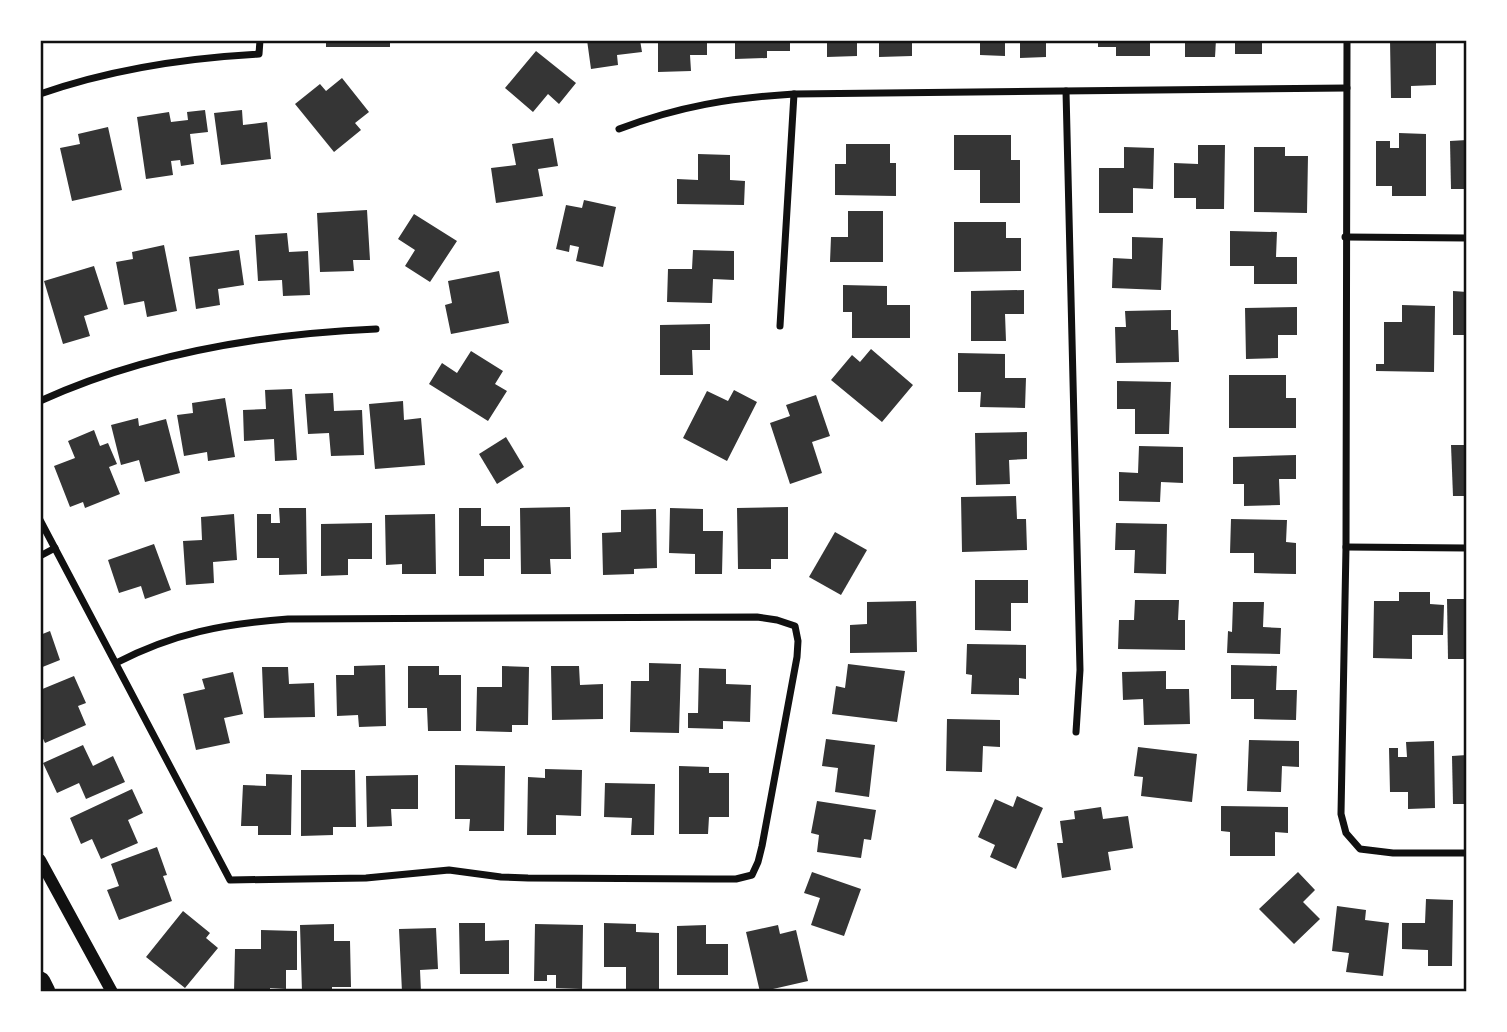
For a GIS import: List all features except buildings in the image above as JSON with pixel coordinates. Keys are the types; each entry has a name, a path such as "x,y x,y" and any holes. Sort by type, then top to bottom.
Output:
{"highway":[{"path":"40,982 45,992"}],"street":[{"path":"40,94 111,73 165,63 259,54 260,40"},
{"path":"1347,40 1346,547 1341,814 1346,833 1360,849 1393,853 1467,853"},
{"path":"619,129 695,105 745,97 794,94 1347,88"},
{"path":"1066,91 1080,670 1076,732"},
{"path":"780,326 794,94"},
{"path":"1345,237 1467,238"},
{"path":"40,401 113,374 173,356 223,345 298,334 376,329"},
{"path":"40,520 230,880 366,878 449,870 528,878 736,879 752,875 762,846 798,641 795,626 757,617 288,619 242,622 173,637 116,663"},
{"path":"1346,547 1467,548"},
{"path":"40,556 55,548"},
{"path":"40,860 112,992"}]}
